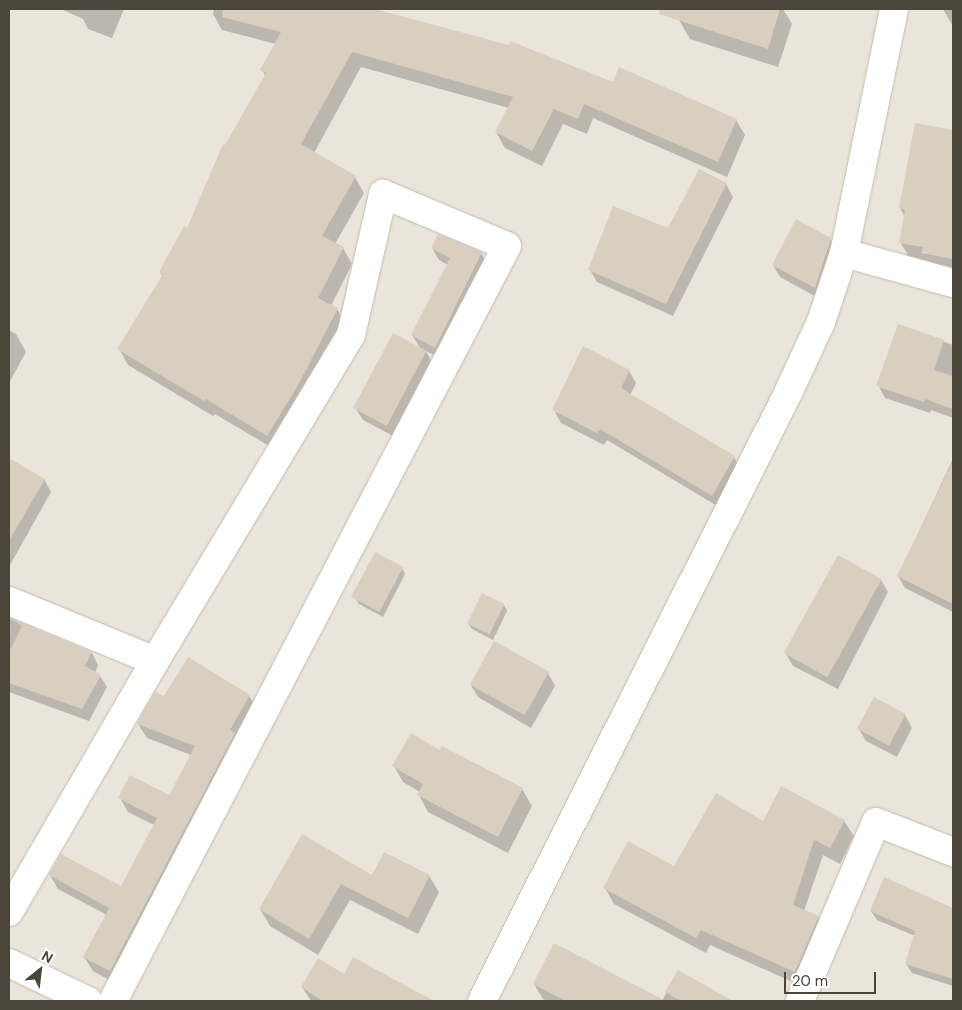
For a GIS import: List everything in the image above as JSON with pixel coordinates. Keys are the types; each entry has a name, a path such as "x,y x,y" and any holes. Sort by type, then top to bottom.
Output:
{"street":[{"path":"482,1001 788,393 821,322 844,253 894,9"},
{"path":"9,912 155,661 350,335 384,194 507,246 113,1001"},
{"path":"844,253 953,283"},
{"path":"9,601 155,661"},
{"path":"800,1001 876,822 953,852"},
{"path":"9,963 88,1001"}],"shaded area":[{"path":"9,9 953,9 953,1001 9,1001"}],"building":[{"path":"223,9 375,9 509,45 510,41 613,82 619,67 737,119 718,162 584,104 578,119 554,109 532,151 495,132 513,97 352,52 301,144 356,176 322,236 344,247 318,298 338,308 297,387 267,436 117,349 163,274 159,272 184,226 187,228 223,144 225,145 266,73 260,70 281,32 222,17"},
{"path":"660,9 780,9 768,49 659,14"},
{"path":"915,123 953,130 953,259 921,253 923,247 899,243 905,210 899,208"},
{"path":"699,169 727,183 666,304 588,270 613,206 668,228"},
{"path":"796,219 831,238 815,288 772,265"},
{"path":"438,234 482,252 435,348 411,335 450,258 431,248"},
{"path":"898,324 944,340 934,370 953,376 953,409 925,399 924,402 876,386"},
{"path":"393,333 427,351 387,426 353,408"},
{"path":"583,346 630,370 621,388 735,456 712,496 600,429 597,433 552,410"},
{"path":"9,458 45,479 9,541"},
{"path":"953,461 953,604 897,576"},
{"path":"375,552 403,567 379,612 351,597"},
{"path":"838,555 882,579 827,677 784,653"},
{"path":"482,593 504,604 490,635 467,624"},
{"path":"9,618 92,652 85,666 101,675 82,709 9,683 9,652 22,626"},
{"path":"494,641 549,672 525,715 470,685"},
{"path":"188,657 250,695 230,730 235,733 110,971 83,957 109,908 49,875 61,854 121,886 157,818 118,798 130,775 169,795 195,746 137,724 155,692 164,696"},
{"path":"874,697 906,714 889,746 857,729"},
{"path":"411,733 440,750 442,746 523,788 498,837 417,795 423,784 392,766"},
{"path":"781,786 845,820 830,848 814,840 793,905 819,916 795,972 701,930 696,938 603,888 628,841 674,866 716,793 763,821"},
{"path":"302,834 372,875 384,852 430,875 408,918 341,884 309,939 259,909"},
{"path":"884,877 953,908 953,979 905,964 915,931 870,911"},
{"path":"554,943 666,1001 566,1001 533,984"},
{"path":"353,957 434,1001 323,1001 301,987 318,958 344,974"},
{"path":"678,970 733,1001 681,1001 665,992"}]}
